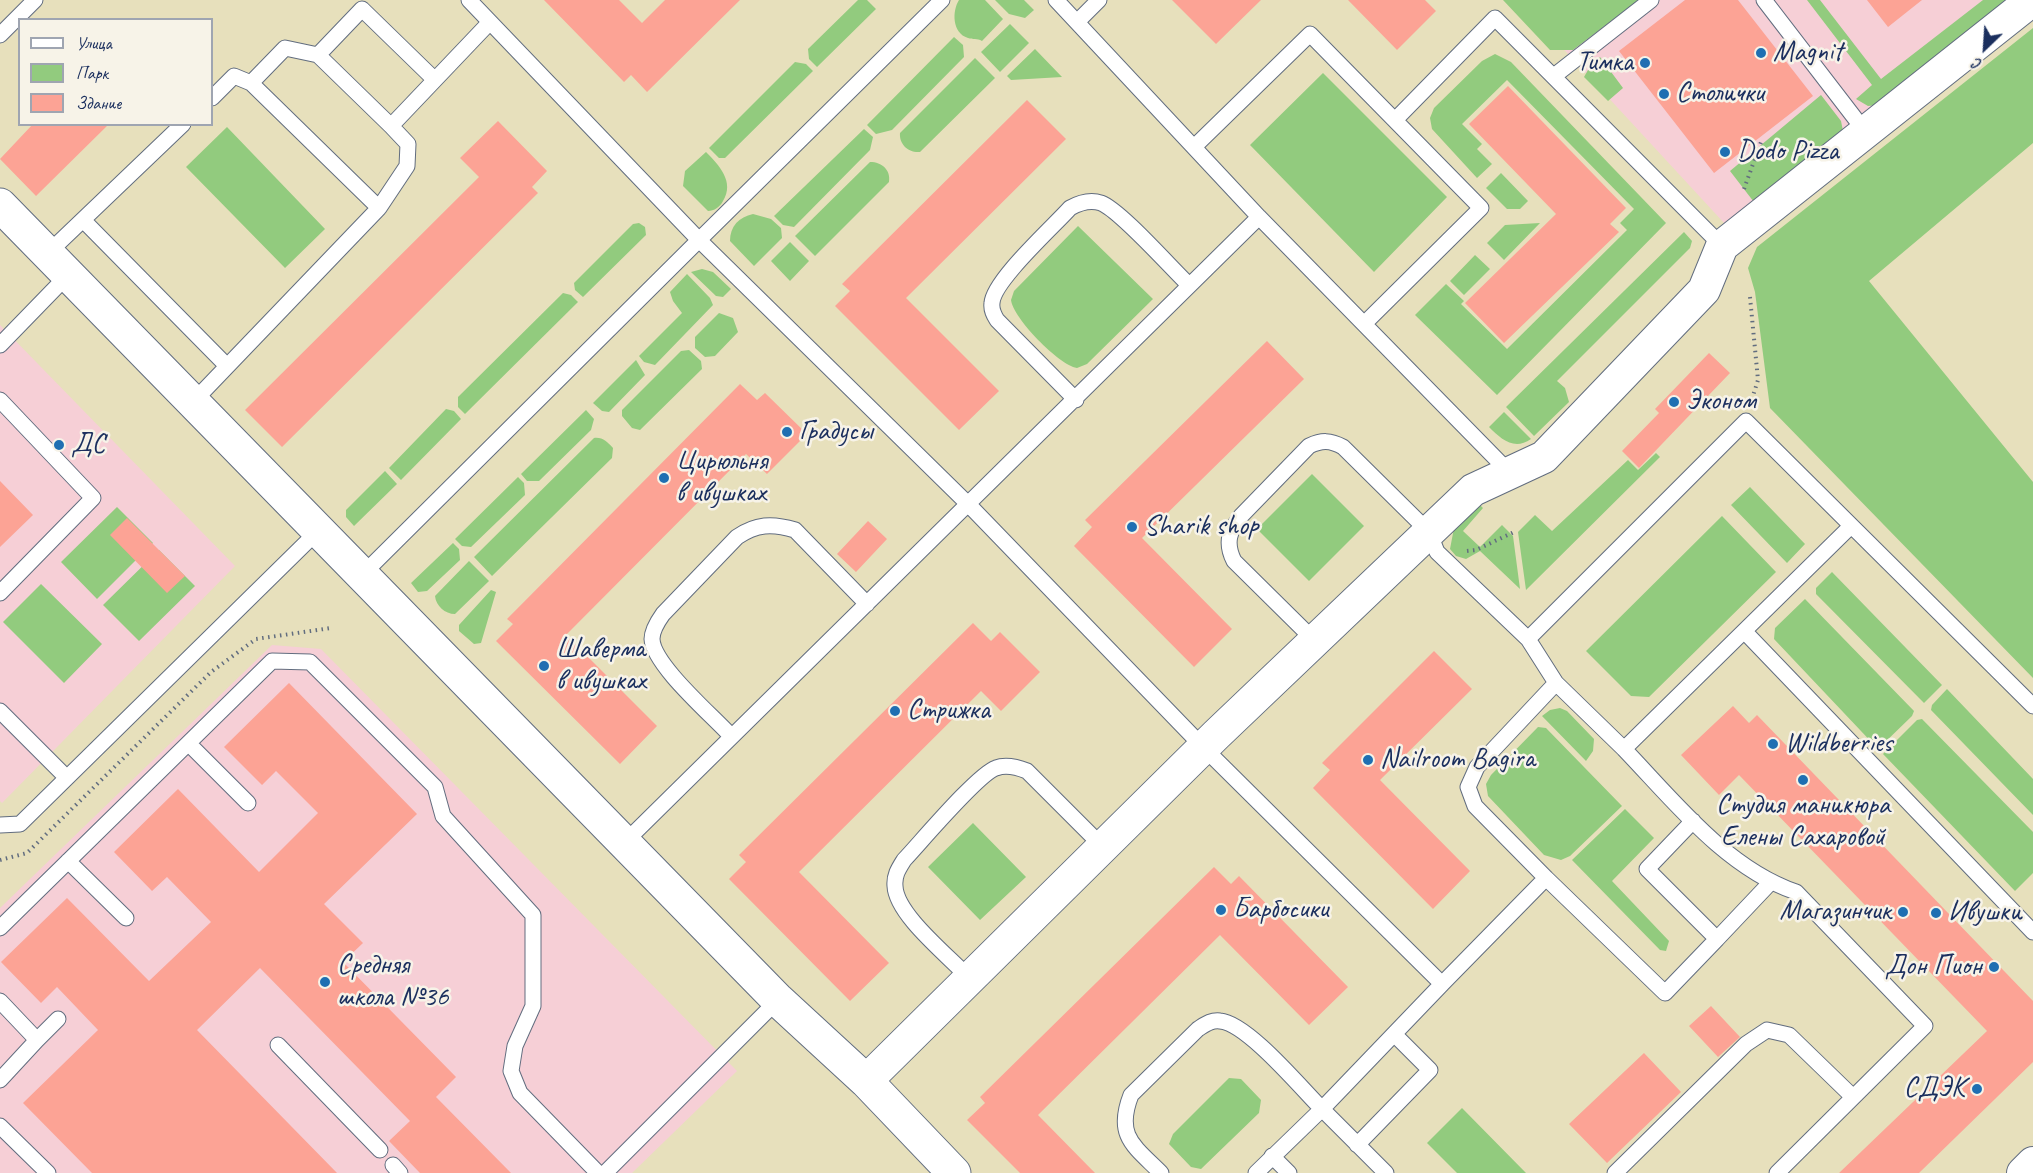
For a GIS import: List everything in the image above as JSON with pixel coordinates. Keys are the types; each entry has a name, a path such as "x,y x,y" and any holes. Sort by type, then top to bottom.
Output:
{"street":[{"path":"866,1081 1204,748 1473,490 1544,457 1704,290 1722,246 1864,130 2032,0"},
{"path":"0,205 778,1000 866,1081 954,1173"},
{"path":"2023,1173 2033,1163"}],"lane":[{"path":"0,35 35,0"},
{"path":"469,0 699,240 969,505 1204,748 1442,984"},
{"path":"362,575 942,0"},
{"path":"1056,0 1259,217 1509,472"},
{"path":"1077,22 1099,0"},
{"path":"1554,76 1651,0"},
{"path":"1764,0 1864,130"},
{"path":"318,55 362,9 434,79"},
{"path":"1396,119 1496,18 1722,246"},
{"path":"391,126 490,22"},
{"path":"1194,147 1310,34 1396,119 1480,208 1365,323"},
{"path":"192,403 380,208 407,166 408,144 318,55 285,48 251,83"},
{"path":"213,97 234,76 251,83 380,208"},
{"path":"0,345 57,264 83,220 181,126"},
{"path":"1076,400 997,321 992,312 992,301 1004,279 1070,208 1082,201 1100,202 1116,213 1189,285"},
{"path":"625,842 1076,400 1259,217"},
{"path":"83,220 227,366"},
{"path":"0,400 93,498 0,593"},
{"path":"1528,639 1746,420 1850,527 2033,706"},
{"path":"1315,641 1234,561 1229,551 1228,540 1232,528 1241,516 1309,446 1320,441 1332,441 1343,447 1429,532 1437,552 1528,639 1556,683 1693,821 1752,872 1770,883 1796,892 1925,1026 1777,1173"},
{"path":"731,736 663,664 652,640 655,626 663,614 737,537 750,528 765,525 780,525 795,530 867,604"},
{"path":"1624,749 1850,527"},
{"path":"0,825 20,824 318,531"},
{"path":"1745,632 2033,932"},
{"path":"0,928 272,661 310,662 435,786 443,816 533,915 533,1006 515,1046 511,1071 519,1093 598,1173"},
{"path":"1556,683 1477,767 1468,787 1469,796 1475,806 1546,878 1665,993 1770,883"},
{"path":"0,711 66,777"},
{"path":"189,744 248,802"},
{"path":"970,979 908,915 898,902 895,886 896,874 904,860 984,774 1003,766 1016,766 1027,771 1103,847"},
{"path":"1693,821 1647,869 1717,939"},
{"path":"68,861 126,918"},
{"path":"1256,1173 1395,1035 1546,878"},
{"path":"605,1173 778,1000"},
{"path":"0,1001 37,1040"},
{"path":"0,1080 58,1019"},
{"path":"1161,1173 1127,1135 1123,1121 1125,1109 1131,1095 1198,1029 1210,1021 1221,1021 1244,1030 1386,1173"},
{"path":"1615,1173 1746,1044 1767,1030 1789,1035 1853,1098"},
{"path":"1357,1145 1430,1070 1395,1035"},
{"path":"278,1045 380,1150"},
{"path":"0,1126 48,1173"},
{"path":"1272,1156 1289,1173"}],"path":[{"path":"1741,198 1761,142"},
{"path":"1746,420 1758,380 1750,297"},
{"path":"1457,553 1476,550 1514,532"},
{"path":"0,860 27,853 211,672 232,655 256,639 331,628"}],"shaded area":[{"path":"1581,0 2014,0 1725,224 1545,29"},
{"name":"ДС","path":"0,325 235,566 2,803 0,801"},
{"name":"Средняя школа №36","path":"272,645 321,649 737,1071 632,1173 0,1173 0,908"}],"green space":[{"path":"858,0 867,0 876,9 817,67 809,59 808,49"},
{"path":"959,0 985,0 1003,19 982,41 968,38 956,27 955,10"},
{"path":"995,0 1024,0 1034,10 1025,18 1009,14"},
{"path":"1503,0 1639,0 1573,50 1550,50"},
{"path":"1807,0 1820,0 1881,79 1983,0 2014,0 1878,105 1868,106 1856,99 1872,85"},
{"path":"1010,24 1029,43 1000,72 981,52"},
{"path":"2033,28 2033,143 1869,281 2033,482 2033,678 1770,408 1755,292 1748,268 1757,247"},
{"path":"954,37 963,45 964,57 892,130 876,134 867,125"},
{"path":"1035,49 1062,77 1011,80 1007,76"},
{"path":"1495,54 1511,62 1666,223 1497,395 1415,315 1446,284 1464,301 1461,304 1507,349 1627,230 1620,223 1634,209 1507,80 1462,124 1482,144 1477,149 1492,164 1477,178 1432,129 1430,118 1434,108 1482,61"},
{"path":"1600,57 1623,88 1608,101 1584,77 1592,63"},
{"path":"975,58 995,78 920,152 908,149 901,141 900,133"},
{"path":"795,62 806,64 813,71 725,158 719,158 709,148"},
{"path":"1323,73 1447,197 1374,272 1250,145"},
{"path":"1821,95 1841,121 1843,131 1757,206 1730,171"},
{"path":"227,127 325,229 285,268 186,167"},
{"path":"864,129 873,137 870,150 794,227 783,225 774,216"},
{"path":"706,152 724,174 727,187 720,205 708,211 683,186 685,171"},
{"path":"870,162 878,163 887,170 889,182 815,256 795,236"},
{"path":"1501,173 1528,201 1520,209 1507,209 1486,188"},
{"path":"753,214 771,219 781,228 782,238 754,266 730,241 736,223"},
{"path":"639,223 645,227 646,235 583,297 575,290 574,283 633,224"},
{"path":"1540,223 1504,260 1487,243 1505,225"},
{"path":"1078,226 1153,299 1087,364 1077,368 1059,359 1038,340 1020,318 1011,300 1014,291"},
{"path":"1684,232 1692,241 1690,248 1557,381 1565,388 1569,402 1534,436 1506,407"},
{"path":"790,242 809,261 790,281 771,261"},
{"path":"1475,255 1490,269 1464,295 1450,281"},
{"path":"702,269 713,272 731,289 723,297 716,296 691,272"},
{"path":"687,274 710,298 713,305 655,365 644,362 639,356 682,313 673,301 670,292"},
{"path":"563,293 571,295 578,302 465,414 458,407 458,397"},
{"path":"719,313 733,318 738,332 715,356 705,357 695,348 695,337"},
{"path":"689,350 701,361 702,369 640,430 632,428 622,416 622,410 681,351"},
{"path":"636,360 645,375 609,412 602,411 593,403"},
{"path":"446,409 454,411 461,419 401,480 389,468"},
{"path":"586,410 594,419 591,430 539,481 527,481 521,474"},
{"path":"1504,412 1531,439 1513,444 1498,436 1489,427"},
{"path":"594,438 602,439 613,448 612,458 492,576 474,557"},
{"path":"1656,453 1660,457 1526,590 1518,532 1535,515 1552,531 1628,460 1638,470"},
{"path":"385,471 397,484 354,526 346,517 346,510"},
{"path":"1312,474 1364,526 1309,581 1257,529"},
{"path":"518,477 524,483 525,495 471,547 462,546 455,539"},
{"path":"1750,487 1805,544 1787,563 1731,505"},
{"path":"1477,502 1483,508 1463,531 1480,547 1502,525 1513,536 1520,589 1480,551 1466,559 1456,556 1450,549 1454,528"},
{"path":"117,507 153,543 97,599 61,562"},
{"path":"1722,516 1776,572 1649,697 1631,696 1586,651"},
{"path":"453,543 459,549 460,560 427,591 418,592 411,583"},
{"path":"159,550 195,586 139,641 103,605"},
{"path":"469,561 489,581 455,614 448,613 439,606 435,596"},
{"path":"1832,572 1942,685 1924,703 1816,594 1816,588"},
{"path":"41,584 102,644 64,683 3,622"},
{"path":"491,590 496,592 481,643 474,644 459,631 459,625"},
{"path":"1805,599 1914,711 1912,716 1878,749 1774,639 1775,628"},
{"path":"1947,689 2033,779 2033,815 1931,710 1932,705"},
{"path":"1560,708 1567,711 1594,739 1593,751 1586,761 1542,716 1550,710"},
{"path":"1922,719 2033,832 2033,873 2015,891 1883,754 1917,720"},
{"path":"1538,727 1546,728 1622,806 1570,856 1561,860 1544,855 1488,796 1486,784 1491,775"},
{"path":"1625,809 1654,838 1612,881 1669,941 1666,951 1660,950 1572,860"},
{"path":"973,823 1026,877 980,920 928,867"},
{"path":"1229,1078 1241,1079 1261,1100 1259,1113 1201,1169 1191,1167 1169,1144 1173,1134"},
{"path":"1462,1108 1526,1173 1457,1173 1427,1143"}],"building":[{"path":"544,0 619,0 642,23 665,0 740,0 647,92 631,75 624,82"},
{"path":"1172,0 1261,0 1216,44"},
{"path":"1348,0 1425,0 1436,11 1397,50"},
{"path":"1685,0 1738,0 1813,96 1714,173 1619,51"},
{"path":"1867,0 1922,0 1888,27"},
{"path":"1508,86 1626,208 1610,224 1619,232 1504,343 1465,303 1556,214 1469,124"},
{"path":"1027,100 1066,139 906,298 999,391 959,430 835,306 850,291 842,284"},
{"path":"498,121 547,171 532,187 538,193 282,447 245,410 479,177 460,158"},
{"path":"31,126 107,126 36,196 0,159"},
{"path":"1267,341 1304,379 1142,538 1232,629 1194,667 1074,546 1092,527 1085,520"},
{"path":"1709,353 1730,373 1639,468 1622,451 1659,413 1655,409"},
{"path":"740,384 757,400 765,393 807,434 767,474 746,454 566,635 657,726 620,764 496,641 513,624 507,619"},
{"path":"0,481 33,515 0,547"},
{"path":"127,518 185,576 167,593 110,535"},
{"path":"868,521 887,539 856,572 837,554"},
{"path":"973,623 991,641 1000,632 1040,672 1001,711 981,691 799,872 889,963 850,1001 729,879 746,862 739,855"},
{"path":"1434,651 1472,689 1380,780 1470,871 1433,909 1313,788 1330,770 1322,763"},
{"path":"289,683 417,814 324,904 363,943 343,962 456,1077 436,1097 511,1173 420,1173 389,1141 410,1121 260,968 197,1030 337,1173 92,1173 23,1103 98,1030 57,987 41,1003 1,962 67,898 149,981 211,922 167,877 152,891 114,852 178,789 259,872 318,813 276,771 262,785 224,747"},
{"path":"1733,706 1749,723 1757,715 2033,1001 2033,1062 1919,1173 1839,1173 1987,1031 1739,775 1719,795 1681,755"},
{"path":"1214,867 1231,884 1239,876 1348,987 1309,1025 1220,935 1038,1115 1095,1173 1020,1173 967,1120 985,1103 980,1097"},
{"path":"1711,1006 1740,1037 1718,1057 1689,1026"},
{"path":"1644,1053 1681,1092 1607,1163 1569,1124"}],"place":[{"name":"Magnit","path":"1761,53"},
{"name":"Тимка","path":"1645,63"},
{"name":"Столички","path":"1664,94"},
{"name":"Dodo Pizza","path":"1725,152"},
{"name":"Эконом","path":"1674,402"},
{"name":"Градусы","path":"787,432"},
{"name":"ДС","path":"59,445"},
{"name":"Цирюльня в ивушках","path":"664,478"},
{"name":"Sharik shop","path":"1132,527"},
{"name":"Шаверма в ивушках","path":"544,666"},
{"name":"Стрижка","path":"895,711"},
{"name":"Wildberries","path":"1773,744"},
{"name":"Nailroom Bagira","path":"1368,760"},
{"name":"Студия маникюра Елены Сахаровой","path":"1803,780"},
{"name":"Барбосики","path":"1221,910"},
{"name":"Магазинчик","path":"1903,912"},
{"name":"Ивушки","path":"1936,913"},
{"name":"Дон Пион","path":"1994,967"},
{"name":"Средняя школа №36","path":"325,982"},
{"name":"СДЭК","path":"1977,1089"}]}
